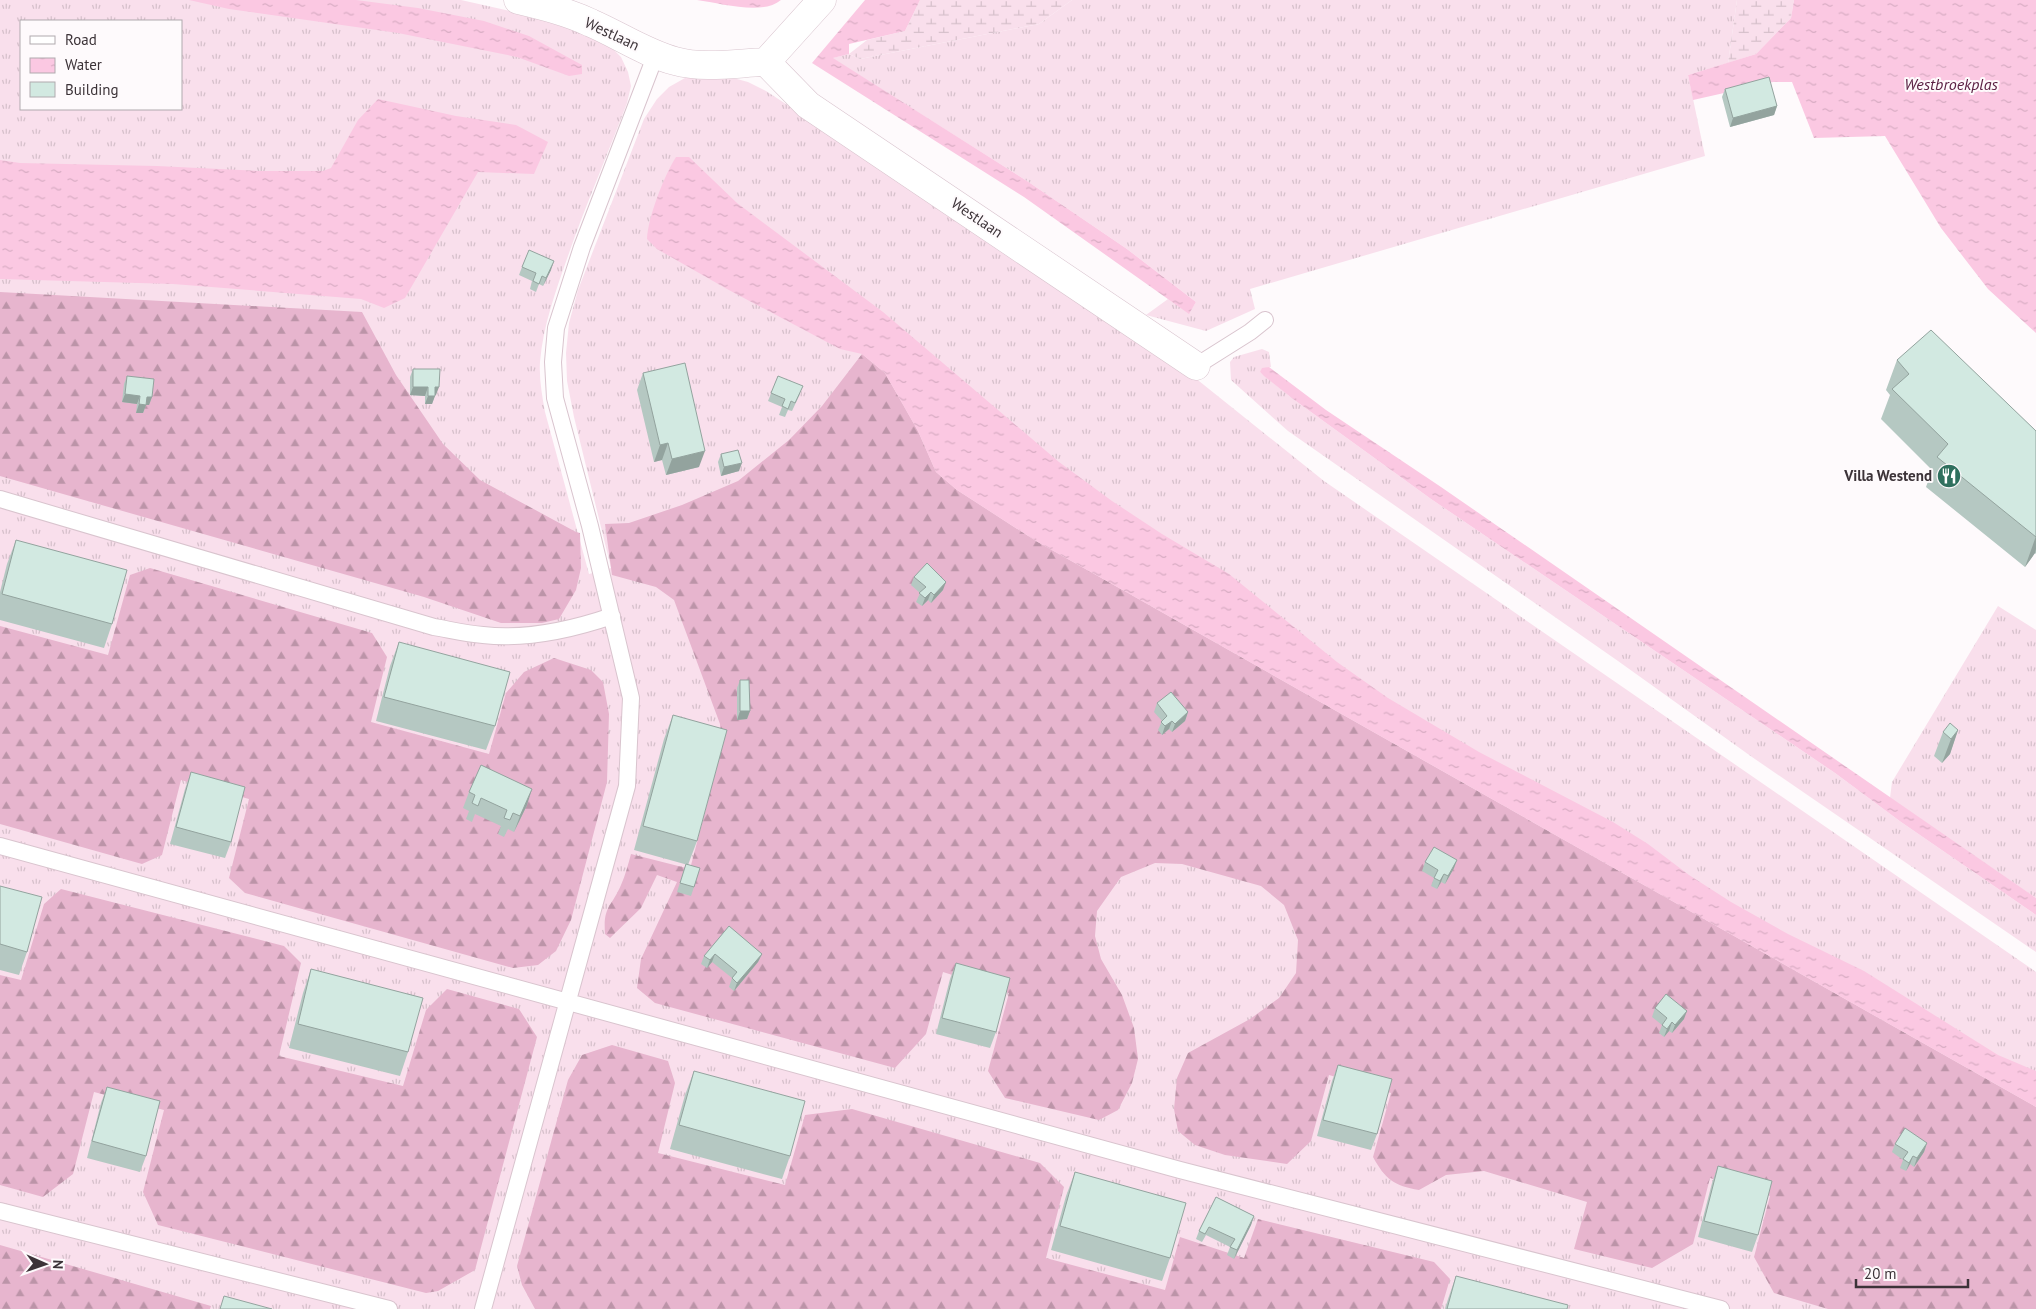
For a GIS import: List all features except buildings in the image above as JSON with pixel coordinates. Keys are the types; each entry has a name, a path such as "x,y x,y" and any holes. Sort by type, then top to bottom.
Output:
{"street":[{"name":"Westlaan","path":"518,0 559,10 675,61 697,65 766,62 808,105 1196,366"},
{"path":"766,62 822,0"}],"lane":[{"path":"483,1309 627,786 631,698 590,526 555,398 553,362 556,328 582,247 656,54"},
{"path":"1196,366 1250,332 1264,320"},
{"path":"0,500 434,627 485,636 541,635 581,627 612,616"},
{"path":"0,846 1180,1170 1721,1309"},
{"path":"0,1210 389,1309"}],"green space":[{"path":"0,0 461,0 542,18 571,27 611,47 621,57 628,72 631,86 627,103 582,217 559,282 547,322 540,362 540,381 545,412 589,574 611,568 567,381 566,353 569,323 578,290 644,119 657,99 669,87 685,78 703,74 726,76 748,82 766,91 1189,373 1324,481 2036,972 2036,1309 0,1309"},
{"path":"920,0 1072,0 1039,24 860,59 849,54 867,40 905,31"},
{"path":"1072,0 1737,0 1728,63 1688,75 1705,156 1250,289 1255,309 1206,331 1146,315 1168,299 1189,313 1196,302 1127,249 1027,181 832,58 849,54 860,59 1039,24"},
{"path":"1737,0 1794,0 1791,18 1756,54 1728,63"},
{"path":"0,292 362,312 396,375 443,444 480,480 580,533 581,568 576,590 559,619 542,623 501,623 424,597 0,476"},
{"path":"1262,349 1269,352 1271,367 1260,372 1293,399 1431,499 1835,773 1901,822 2036,915 2036,952 1752,757 1618,661 1288,431 1231,380 1230,362 1234,357"},
{"path":"862,354 885,373 918,431 936,472 957,490 1036,541 2036,1107 2036,1309 1828,1309 1774,1293 1754,1257 1770,1196 1710,1178 1693,1244 1652,1268 1574,1249 1587,1202 1484,1171 1446,1175 1419,1190 1397,1184 1391,1180 1382,1171 1373,1157 1391,1093 1329,1075 1311,1141 1287,1164 1225,1155 1195,1145 1178,1131 1174,1109 1177,1078 1188,1053 1250,1019 1279,998 1296,973 1298,940 1284,905 1261,886 1182,864 1155,863 1121,877 1097,911 1095,936 1101,959 1122,995 1134,1028 1138,1059 1132,1083 1118,1110 1099,1120 1005,1098 988,1071 1009,993 943,972 926,1034 895,1068 655,1003 637,988 641,959 677,882 657,875 641,908 610,938 605,934 605,918 608,908 622,882 631,854 690,869 721,751 720,724 674,600 656,587 612,575 605,524 629,523 682,505 738,481 789,440 822,406"},
{"path":"150,568 372,633 387,657 371,722 489,754 506,693 524,672 554,658 591,670 603,682 609,714 607,782 571,920 556,951 538,965 513,968 245,893 229,878 249,799 181,780 162,855 142,864 0,824 0,626 108,655 130,575"},
{"path":"1998,606 2036,630 2036,898 1890,798 1892,782"},
{"path":"61,889 284,946 301,963 279,1056 403,1086 426,1010 447,989 519,1009 537,1037 475,1270 438,1291 426,1293 158,1225 143,1192 164,1110 94,1092 73,1174 43,1197 0,1185 0,975 21,980 44,904"},
{"path":"612,1045 668,1061 675,1083 658,1153 785,1185 805,1115 852,1109 1040,1163 1064,1187 1046,1258 1165,1290 1180,1237 1244,1258 1258,1219 1434,1262 1450,1279 1441,1309 535,1309 522,1285 517,1266 568,1080 582,1055"},
{"path":"0,1245 211,1306 210,1309 0,1309"}],"water":[{"path":"189,0 356,0 418,8 484,21 529,36 582,65 582,74 569,76 517,57 398,33 229,9"},
{"path":"697,0 781,0 773,5 752,8"},
{"path":"865,0 920,0 905,31 849,44 849,54 833,58 1027,181 1127,249 1196,302 1189,314 1024,197 812,63"},
{"name":"Westbroekplas","path":"1794,0 2036,0 2036,333 1988,289 1941,228 1885,136 1814,138 1792,82 1773,82 1693,100 1688,75 1756,54 1791,18"},
{"path":"378,99 456,116 516,125 548,142 534,174 478,172 405,298 384,308 361,299 173,284 0,279 0,160 20,163 157,166 260,171 323,171 331,168 358,120"},
{"path":"676,157 689,157 737,203 883,312 1059,462 1112,501 1162,534 1229,574 1337,662 1388,698 1479,752 1613,822 1731,902 1788,934 1864,971 1998,1055 2036,1071 2036,1107 1036,541 957,490 936,472 918,431 885,373 862,354 840,349 727,289 657,249 647,239 657,197"},
{"path":"1269,367 1326,410 1441,487 2036,898 2036,915 1901,822 1835,773 1431,499 1293,399 1260,372 1262,368"}],"place":[{"name":"Villa Westend","path":"1949,476"}]}
